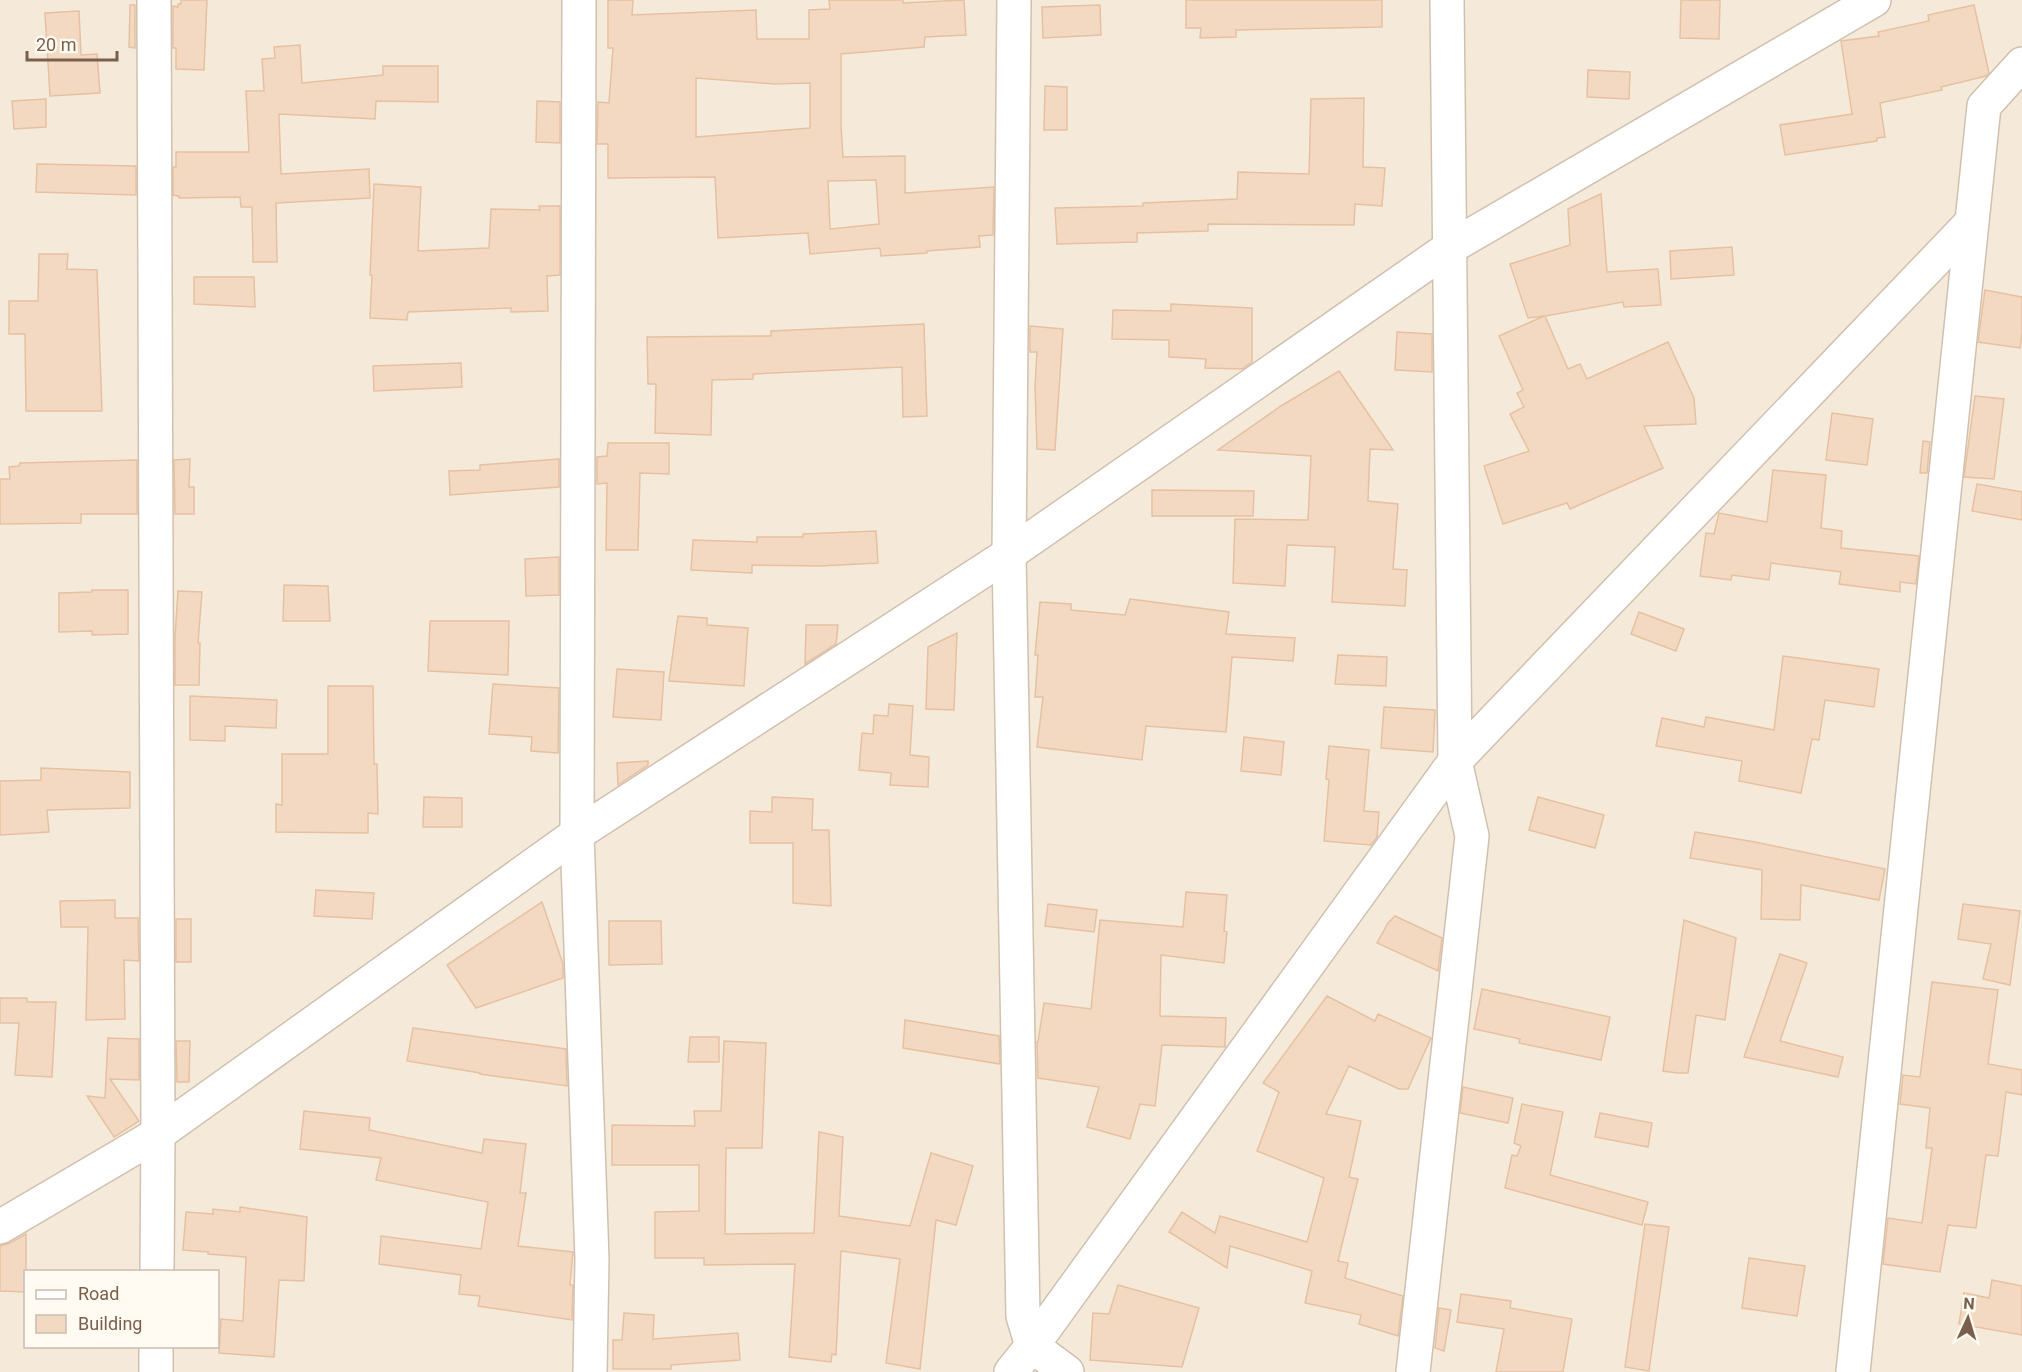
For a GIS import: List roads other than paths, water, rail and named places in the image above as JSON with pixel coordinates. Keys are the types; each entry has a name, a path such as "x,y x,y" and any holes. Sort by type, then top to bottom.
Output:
{"street":[{"path":"154,0 157,1270"},
{"path":"579,0 577,834 592,1259 590,1372"},
{"path":"1014,0 1009,554 1023,1316 1032,1346 1067,1372"},
{"path":"1413,1372 1472,836 1455,761 1447,0"},
{"path":"0,1227 158,1134 577,834 1009,554 1449,248 1874,0"},
{"path":"1853,1372 1984,106 2022,64"},
{"path":"1011,1372 1455,761 1971,223"},
{"path":"156,1348 156,1372"}]}
